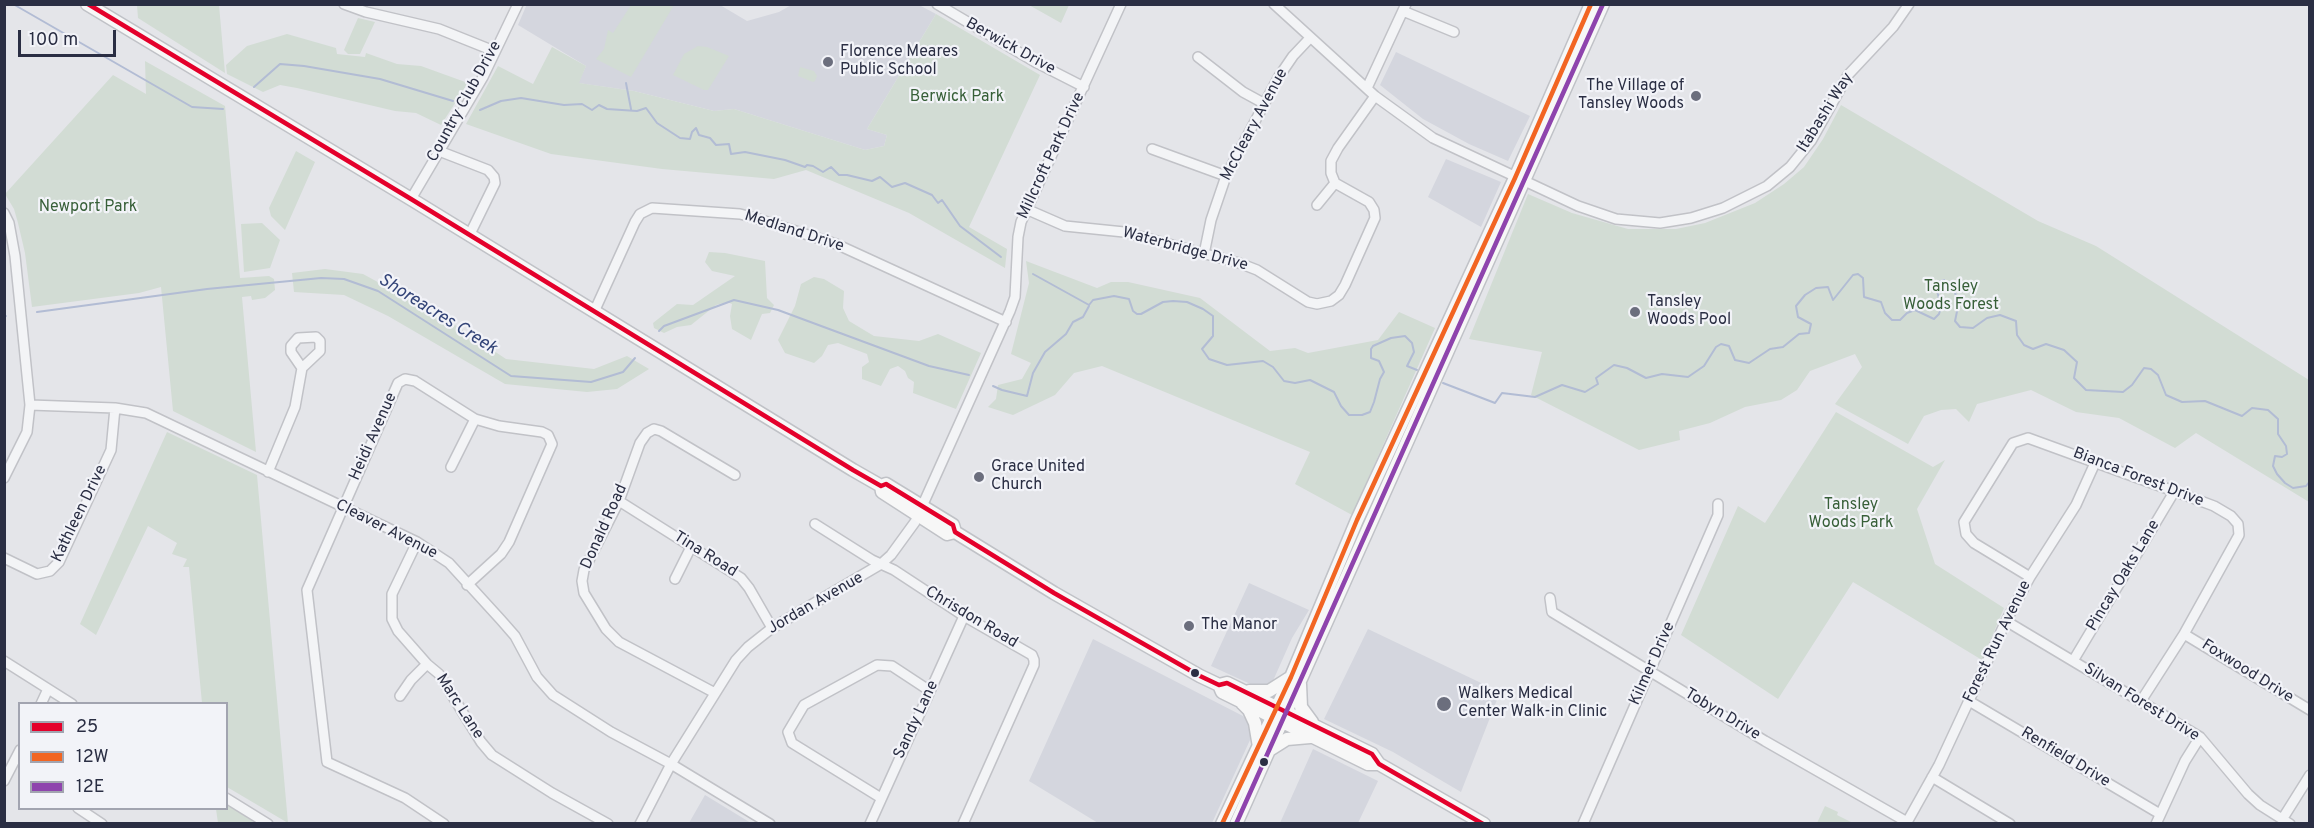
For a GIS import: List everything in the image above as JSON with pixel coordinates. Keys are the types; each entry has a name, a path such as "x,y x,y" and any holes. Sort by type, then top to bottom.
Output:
{"main road":[{"path":"87,4 880,486 882,492 952,525 955,532 1132,638 1220,685 1227,683 1249,710 1263,750"},
{"path":"1519,180 1591,4"},
{"path":"1236,824 1263,750 1373,516 1435,364 1603,4"},
{"path":"1322,735 1303,712 1296,679 1361,510 1424,389"},
{"path":"1361,510 1373,516"},
{"path":"1239,695 1269,691 1296,679"},
{"path":"1239,695 1322,735 1372,754 1379,764 1484,824"},
{"path":"1224,823 1263,750 1287,739 1322,735"}],"street":[{"path":"344,4 366,12 439,29 494,51"},
{"name":"Country Club Drive","path":"411,199 483,77 518,4"},
{"name":"Berwick Drive","path":"937,4 1037,63 1084,87"},
{"name":"Millcroft Park Drive","path":"920,511 1005,322 1014,297 1018,237 1026,209 1121,4"},
{"name":"Itabashi Way","path":"1274,4 1375,96 1433,138 1578,207 1632,222 1660,223 1691,219 1740,201 1767,186 1801,155 1820,127 1848,75 1899,20 1909,4"},
{"path":"1367,88 1404,8 1455,32"},
{"name":"McCleary Avenue","path":"1204,254 1211,220 1226,176 1264,104 1293,56 1310,38"},
{"path":"1198,57 1243,92 1264,104"},
{"path":"1317,205 1335,183 1330,167 1334,154 1375,96"},
{"path":"1152,149 1226,176"},
{"path":"439,151 488,170 494,177 495,183 469,236"},
{"name":"Waterbridge Drive","path":"1026,209 1065,226 1124,232 1257,270 1308,302 1317,304 1331,301 1339,295 1375,218 1374,210 1369,202 1335,183"},
{"name":"Medland Drive","path":"594,312 635,222 640,214 652,208 740,214 836,244 1005,322"},
{"path":"4,213 9,223 15,256 28,366 30,405 27,432 4,478"},
{"path":"4,257 15,256"},
{"path":"268,472 295,407 302,368"},
{"name":"Heidi Avenue","path":"444,824 405,798 327,762 307,590 398,383 405,379 415,381 475,419 500,426 542,432 548,435 552,444 509,542 501,554 467,585"},
{"name":"Cleaver Avenue","path":"30,405 131,409 163,420 342,508 417,542 449,563 515,636 537,677 553,695 611,732 672,764 770,824"},
{"name":"Kathleen Drive","path":"4,558 37,574 50,571 59,562 111,450 115,408"},
{"path":"451,467 475,419"},
{"name":"Donald Road","path":"715,693 619,642 606,628 584,593 584,570 619,501 640,443 646,433 654,429 661,430 735,475"},
{"name":"Bianca Forest Drive","path":"2030,577 1974,543 1966,534 1964,522 2013,443 2028,438 2040,440 2214,506 2232,516 2238,524 2239,535 2184,634 2141,701"},
{"name":"Forest Run Avenue","path":"1907,823 1932,777 2006,621 2030,577 2076,504 2096,463"},
{"name":"Pincay Oaks Lane","path":"2073,661 2175,492"},
{"name":"Tina Road","path":"619,501 741,578 772,628"},
{"name":"Kilmer Drive","path":"1583,824 1718,515 1718,504"},
{"name":"Jordan Avenue","path":"640,824 672,764 736,660 772,628 881,564 907,535 920,511"},
{"name":"Chrisdon Road","path":"815,524 1032,655 1034,665 963,824"},
{"name":"Marc Lane","path":"417,542 392,594 392,619 398,631 439,674 481,742 492,755 552,793 608,824"},
{"path":"675,579 691,547"},
{"name":"Tobyn Drive","path":"1550,598 1552,612 1765,741 1907,823"},
{"name":"Sandy Lane","path":"870,824 964,616"},
{"name":"Silvan Forest Drive","path":"2006,621 2200,737 2248,794 2260,805 2286,821"},
{"name":"Foxwood Drive","path":"2184,634 2310,711"},
{"path":"4,661 69,702"},
{"path":"400,696 411,680 427,664"},
{"path":"881,798 792,743 788,732 804,705 877,665 892,666 930,691"},
{"path":"42,702 48,689"},
{"name":"Renfield Drive","path":"1969,701 2158,819"},
{"path":"2158,819 2185,762 2200,737"},
{"path":"4,781 15,770"},
{"path":"2286,821 2310,775"},
{"path":"1932,777 2010,824"},
{"path":"228,799 268,824"},
{"path":"81,810 102,824"}],"shaded area":[{"path":"527,4 720,5 747,21 779,12 793,4 919,5 936,14 867,129 887,135 884,146 865,150 734,109 714,111 634,91 578,83 586,66 518,25"},
{"path":"1396,52 1530,116 1508,161 1469,144 1423,119 1380,85"},
{"path":"1446,159 1501,182 1481,227 1428,197"},
{"path":"1249,583 1309,610 1292,638 1272,683 1267,686 1257,687 1211,666"},
{"path":"1368,629 1500,692 1461,792 1393,752 1324,719"},
{"path":"1093,639 1246,719 1250,730 1250,740 1212,823 1098,823 1029,781"},
{"path":"1313,749 1378,781 1358,823 1280,823"},
{"path":"705,795 751,823 689,823"}],"green space":[{"path":"137,5 219,5 225,73 138,18"},
{"path":"631,5 674,5 631,77 596,59 604,49 608,30 613,33"},
{"path":"1029,5 1069,5 1061,23"},
{"name":"Berwick Park","path":"936,14 1040,75 969,227 1007,249 1005,268 909,213 806,170 774,179 662,169 551,154 466,124 498,66 533,84 552,47 586,66 579,83 634,91 714,111 734,109 865,150 884,146 887,135 867,129"},
{"path":"358,18 375,22 360,54 348,54 344,50"},
{"path":"287,34 336,48 337,54 365,57 366,53 397,64 421,66 468,83 441,125 416,113 395,111 297,88 280,85 263,92 227,74 226,65 247,46"},
{"path":"698,46 707,47 729,56 708,90 673,75 684,54"},
{"name":"Newport Park","path":"145,61 225,106 240,278 269,276 274,279 275,290 265,298 252,300 251,296 242,297 256,452 173,411 161,287 139,293 32,307 25,253 18,223 14,209 5,194 113,75 146,94"},
{"path":"800,67 814,71 817,76 815,81 798,76"},
{"name":"Tansley Woods Forest","path":"1841,105 2038,221 2096,246 2309,380 2309,502 2196,433 2175,448 2119,418 2076,412 2031,390 1977,404 1969,422 1956,409 1941,410 1924,416 1908,444 1835,404 1862,367 1855,354 1810,371 1797,390 1781,400 1745,407 1710,423 1679,431 1680,440 1639,450 1531,395 1542,352 1469,339 1528,194 1572,213 1628,229 1676,229 1705,223 1755,203 1784,184 1804,167 1823,139"},
{"path":"296,151 315,162 285,230 271,216 269,208"},
{"path":"262,223 280,240 270,268 244,272 241,224"},
{"path":"709,252 765,261 767,298 774,305 770,313 762,314 751,340 732,329 730,316 732,304 727,302 716,305 691,325 677,327 664,333 654,328 653,323 677,304 693,305 735,276 712,271 705,262"},
{"path":"1026,261 1097,288 1111,282 1128,282 1200,298 1270,351 1295,348 1308,353 1378,340 1399,312 1435,328 1352,515 1295,484 1310,452 1102,366 1074,373 1055,395 1013,415 988,407 996,399 998,385 1022,379 1031,363 1011,354 1029,283"},
{"path":"325,269 363,274 396,292 404,291 506,359 594,369 627,356 649,369 617,389 587,392 505,384 388,316 344,295 294,292 292,273"},
{"path":"814,277 824,279 844,291 843,308 849,321 874,336 919,341 938,334 981,353 956,409 913,393 914,382 898,366 890,369 881,386 862,379 862,367 869,362 867,354 838,343 828,345 822,356 814,363 785,353 778,340 795,306 801,284"},
{"name":"Tansley Woods Park","path":"1836,412 1933,467 1945,460 1917,509 1935,564 2004,608 1982,660 1853,582 1778,699 1681,635 1738,506 1765,523"},
{"path":"167,432 257,475 288,823 228,788 228,702 202,702 189,567 183,567 187,559 172,554 177,543 148,526 96,635 80,624"},
{"path":"228,805 255,823 218,823 216,810 228,810"},
{"path":"1825,806 1838,812 1837,815 1851,823 1817,823"}],"waterway":[{"name":"Shoreacres Creek","path":"13,4 192,107 223,109"},
{"name":"Shoreacres Creek","path":"254,87 280,64 380,79 453,101"},
{"name":"Shoreacres Creek","path":"626,83 631,109"},
{"name":"Shoreacres Creek","path":"480,110 501,101 521,98 564,105 582,104 592,110 599,105 607,109 637,111 646,108 657,123 680,138 690,139 696,128 699,135 710,138 716,145 729,144 731,154 745,152 785,160 805,167 813,166 823,172 831,167 839,175 872,181 880,177 892,187 905,183 932,195 938,203 942,200 960,226 1001,257"},
{"name":"Shoreacres Creek","path":"1033,274 1089,305 1093,300 1114,296 1129,299 1133,311 1137,314 1163,302 1173,301 1187,302 1203,309 1213,316 1213,336 1202,349 1209,359 1227,365 1263,361 1273,367 1284,381 1295,383 1310,380 1334,392 1349,415 1362,415 1370,412 1374,402 1384,372 1379,361 1371,358 1373,346 1391,338 1405,336 1412,343 1414,352 1407,366 1417,370"},
{"name":"Shoreacres Creek","path":"1443,383 1495,403 1502,393 1535,397 1562,385 1585,392 1598,384 1596,378 1614,365 1627,368 1646,378 1662,374 1688,377 1704,366 1716,347 1721,344 1729,346 1735,360 1749,363 1770,349 1783,347 1799,334 1809,333 1811,324 1798,317 1796,306 1805,295 1816,288 1828,287 1833,300 1853,275 1858,274 1863,278 1864,297 1881,302 1885,313 1892,320 1900,320 1907,313 1915,310 1934,319 1941,307 1936,286 1944,280 1951,284 1959,302 1955,321 1960,327 1973,328 1987,318 2000,315 2016,321 2017,335 2024,345 2033,349 2046,344 2064,350 2077,362 2074,378 2086,390 2123,392 2132,385 2144,368 2151,369 2158,375 2166,395 2182,402 2205,401 2242,416 2252,408 2268,410 2278,419 2278,434 2286,446 2287,454 2282,457 2275,456 2273,466 2277,474 2293,488 2306,486 2310,481"},
{"name":"Shoreacres Creek","path":"37,312 207,289 321,278 344,279 378,291 511,376 591,382 623,372 635,358"},
{"name":"Shoreacres Creek","path":"659,331 664,326 734,300 778,310 929,366 969,375"},
{"name":"Shoreacres Creek","path":"993,386 1027,396 1033,373 1045,352 1066,334 1073,322 1083,317 1089,306"}],"transit line":[{"name":"25","path":"88,4 853,470 881,486 886,484 953,525 955,532 1054,593 1200,676 1219,685 1227,683 1372,754 1379,764 1483,824"},
{"name":"12W","path":"1222,824 1291,677 1357,520 1515,178 1591,4"},
{"name":"12E","path":"1236,824 1603,4"}],"place":[{"name":"Florence Meares Public School","path":"828,62"},
{"name":"The Village of Tansley Woods","path":"1696,96"},
{"name":"Tansley Woods Pool","path":"1635,312"},
{"name":"Grace United Church","path":"979,477"},
{"name":"The Manor","path":"1189,626"},
{"name":"Walkers Medical Center Walk-in Clinic","path":"1444,704"}]}
